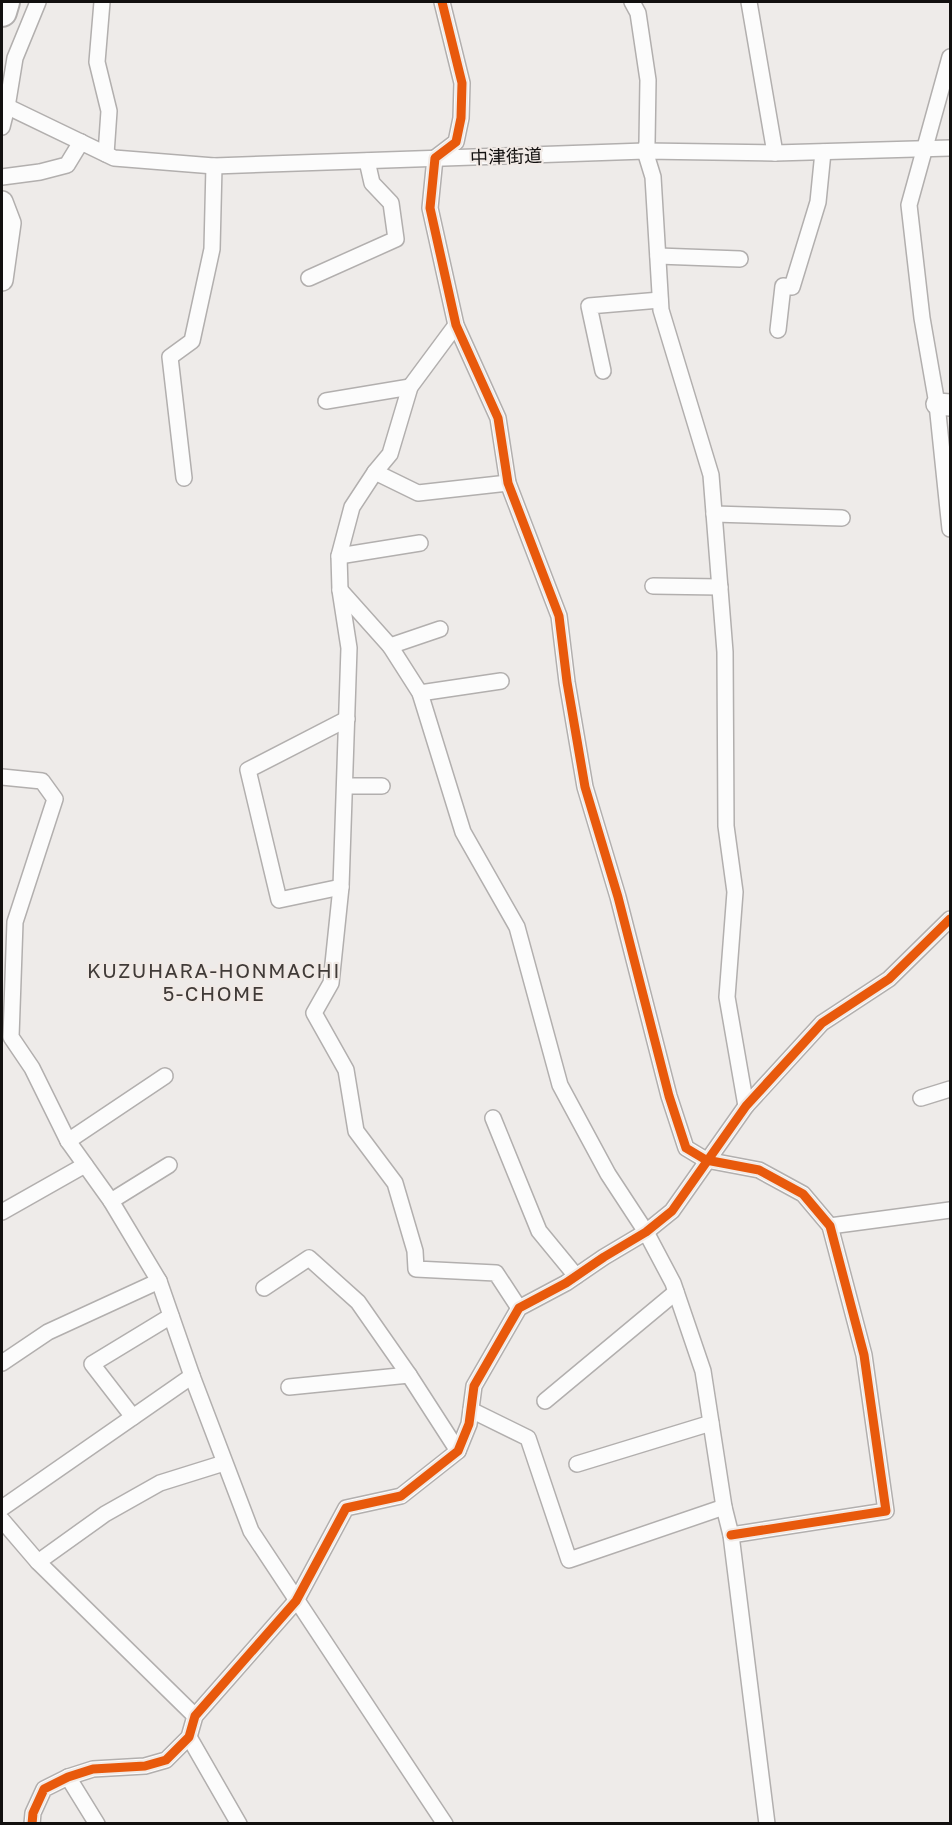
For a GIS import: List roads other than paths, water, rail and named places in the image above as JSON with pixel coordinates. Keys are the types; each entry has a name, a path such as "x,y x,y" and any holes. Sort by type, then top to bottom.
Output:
{"highway":[{"path":"2,12 5,2"}],"street":[{"path":"2,127 4,105 15,58 38,2"},
{"path":"102,2 97,62 109,111 106,154"},
{"path":"442,2 462,83 462,118 456,142 435,158 430,208 456,325 498,418 508,483 559,616 567,682 585,787 618,897 669,1096 686,1148 706,1160 759,1170 803,1194 830,1226 864,1355 886,1511 731,1535"},
{"path":"632,2 638,13 648,80 645,151 653,177 661,310 711,475 725,652 726,826 735,892 727,997 746,1106"},
{"path":"749,2 775,153"},
{"path":"951,57 909,205 922,318 944,404 951,529"},
{"name":"中津街道","path":"4,105 114,158 214,166 645,151 775,153 951,148"},
{"path":"2,177 40,172 67,165 81,142"},
{"path":"778,330 783,286 792,287 818,202 823,152"},
{"path":"309,278 396,239 391,203 372,183 367,161"},
{"path":"184,478 170,357 192,341 212,249 214,166"},
{"path":"2,202 9,223 2,280"},
{"path":"658,256 740,259"},
{"path":"603,371 589,306 660,300"},
{"path":"456,325 410,387 390,454 352,507 339,556 340,590 348,648 341,887 331,983 315,1013 346,1070 356,1131 395,1183 415,1251 416,1269 496,1273 519,1308"},
{"path":"326,401 410,387"},
{"path":"375,472 418,493 508,483"},
{"path":"714,514 842,518"},
{"path":"339,556 420,543"},
{"path":"653,586 720,587"},
{"path":"340,590 390,646 420,693 463,832 517,927 560,1085 608,1174 646,1232 673,1283 703,1371 724,1507 731,1535 767,1824"},
{"path":"390,646 440,629"},
{"path":"420,693 501,681"},
{"path":"341,887 279,900 248,770 347,719"},
{"path":"2,777 42,781 55,800 15,922 6,1039 32,1068 68,1141 111,1201 159,1281 251,1532 445,1824"},
{"path":"345,786 382,786"},
{"path":"32,1824 33,1813 44,1789 68,1777 93,1769 146,1766 166,1760 189,1737 195,1716 296,1601 346,1508 401,1496 458,1451 469,1424 474,1386 519,1308 576,1276 646,1232 672,1211 746,1106 822,1023 889,979 951,919"},
{"path":"68,1141 165,1076"},
{"path":"921,1098 951,1089"},
{"path":"493,1118 538,1231 576,1276"},
{"path":"2,1212 85,1164"},
{"path":"111,1201 169,1165"},
{"path":"830,1226 951,1210"},
{"path":"264,1288 309,1258 358,1302 458,1451"},
{"path":"2,1363 48,1332 159,1281"},
{"path":"545,1401 676,1292"},
{"path":"133,1417 92,1364 171,1316"},
{"path":"289,1387 409,1375"},
{"path":"2,1508 192,1376"},
{"path":"471,1410 528,1438 569,1560 724,1507"},
{"path":"576,1464 711,1423"},
{"path":"38,1562 105,1514 160,1483 224,1463"},
{"path":"2,1520 38,1562 195,1716"},
{"path":"189,1737 240,1824"},
{"path":"68,1777 97,1824"}],"district":[{"name":"KUZUHARA-HONMACHI 5-CHOME","path":"214,982"}]}
